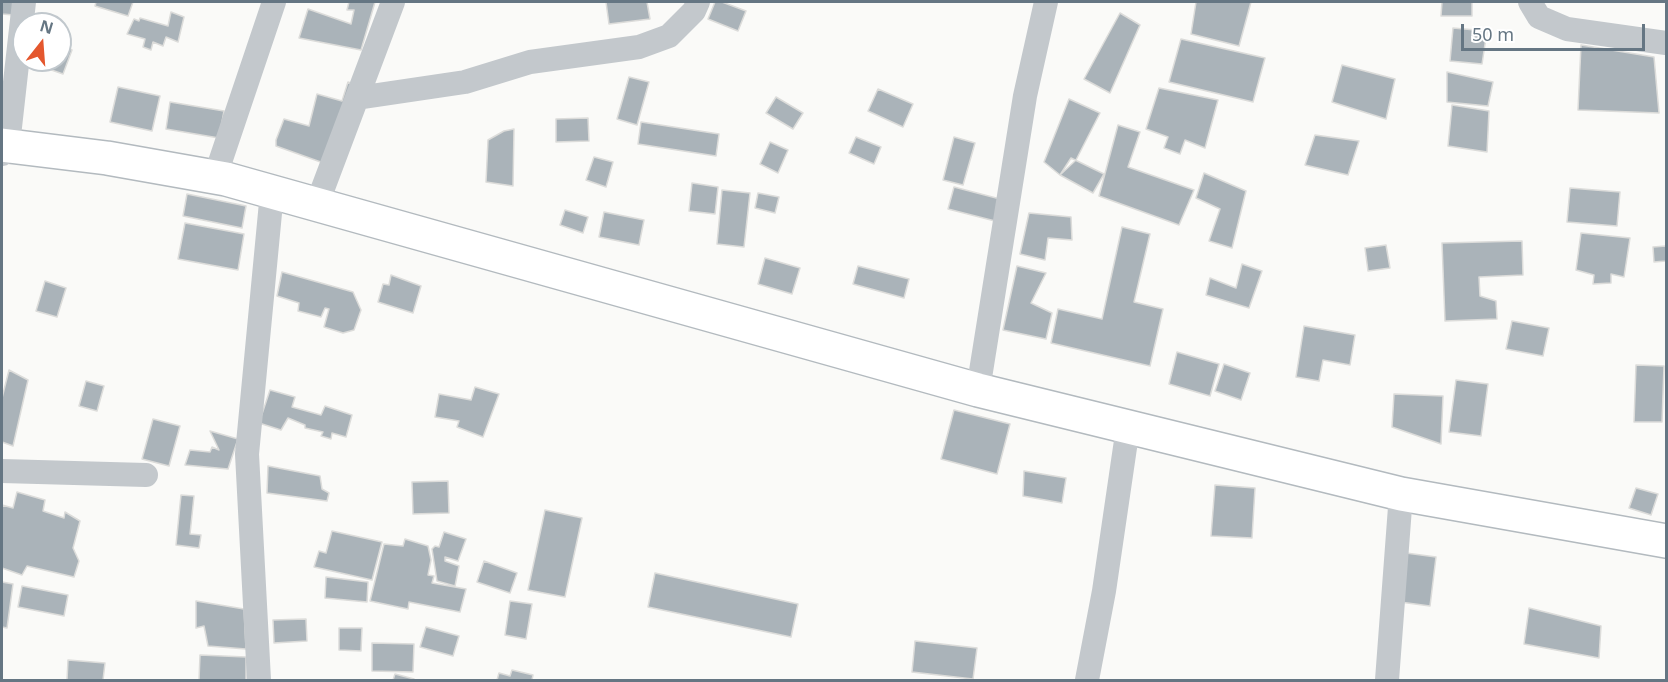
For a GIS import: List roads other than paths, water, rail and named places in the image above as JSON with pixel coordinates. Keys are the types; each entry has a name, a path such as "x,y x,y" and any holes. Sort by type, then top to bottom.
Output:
{"street":[{"path":"24,2 4,148 142,163 215,177 978,390 1401,494 1666,541"},
{"path":"215,177 274,2"},
{"path":"317,204 393,2"},
{"path":"357,98 465,82 530,62 639,47 669,36 694,11 698,2"},
{"path":"978,390 1025,96 1046,2"},
{"path":"1530,2 1539,17 1567,29 1666,43"},
{"path":"259,681 247,454 272,192"},
{"path":"1087,681 1104,591 1128,427"},
{"path":"2,471 146,475"},
{"path":"1388,681 1401,494"}]}
